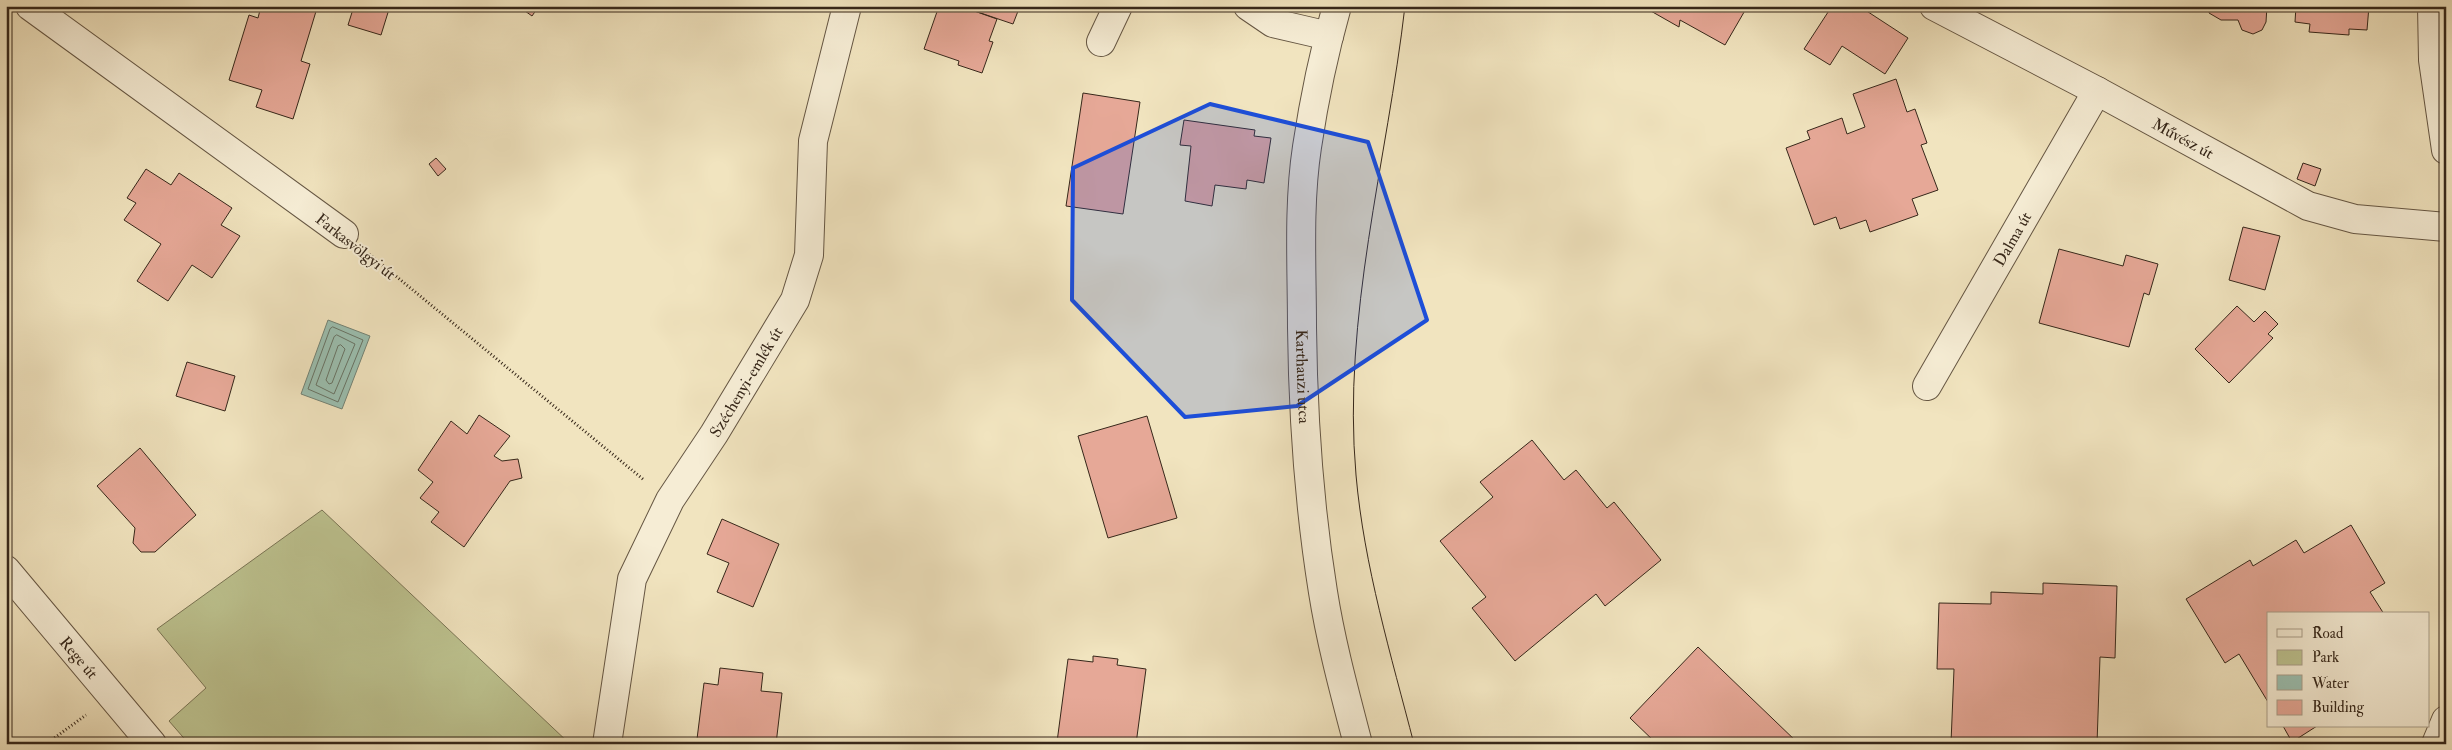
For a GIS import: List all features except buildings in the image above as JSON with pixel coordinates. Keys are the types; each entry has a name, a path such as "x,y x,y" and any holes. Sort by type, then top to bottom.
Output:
{"street":[{"name":"Farkasvölgyi út","path":"30,6 344,234"},
{"name":"Széchenyi-emlék út","path":"607,744 632,580 670,500 714,434 795,300 809,255 813,141 847,6"},
{"path":"1101,42 1118,6"},
{"path":"1248,6 1273,23 1329,36"},
{"name":"Karthauzi utca","path":"1338,6 1329,36 1307,147 1303,194 1303,380 1309,490 1323,594 1358,744"},
{"name":"Művész út","path":"1934,6 2097,91 2308,206 2355,219 2446,227"},
{"path":"2432,6 2432,60 2446,150"},
{"name":"Dalma út","path":"1927,386 2097,91"},
{"name":"Rege út","path":"6,570 152,744"},
{"path":"2436,744 2446,720"}],"path":[{"name":"Farkasvölgyi út","path":"344,234 670,500"},
{"path":"46,744 112,697"}],"highlighted area":[{"path":"1210,104 1368,142 1427,320 1297,406 1185,417 1072,300 1073,168"}],"green space":[{"path":"322,510 570,744 189,744 169,721 206,688 157,629"}],"water":[{"path":"328,320 370,336 342,409 301,394"}],"tram line":[{"path":"1405,6 1368,240 1355,357 1353,416 1356,475 1365,543 1379,610 1414,744"}]}
